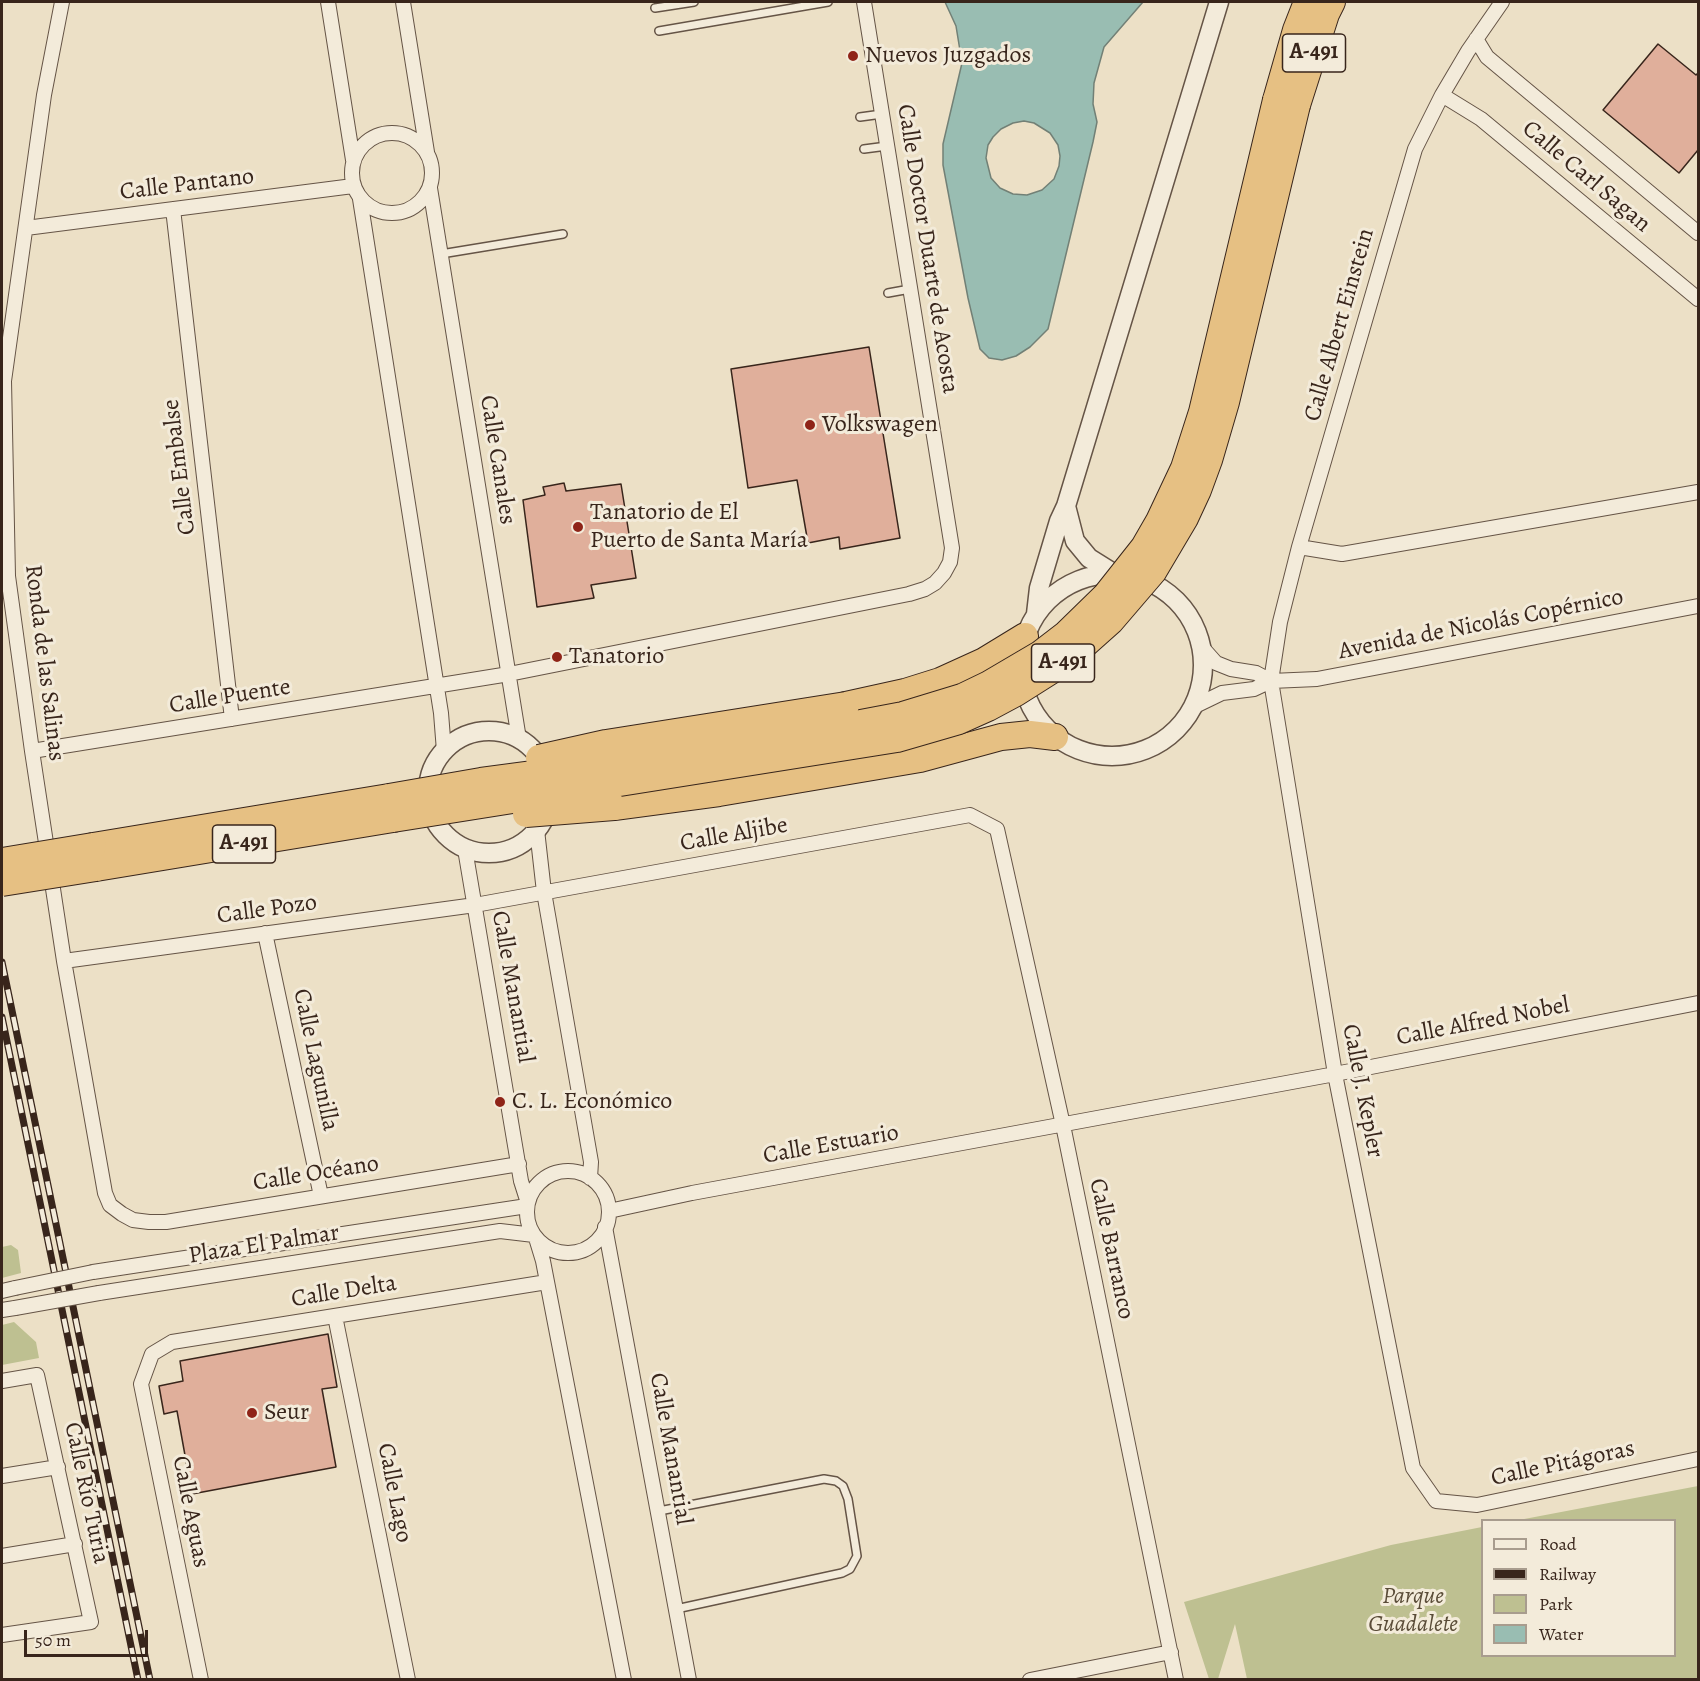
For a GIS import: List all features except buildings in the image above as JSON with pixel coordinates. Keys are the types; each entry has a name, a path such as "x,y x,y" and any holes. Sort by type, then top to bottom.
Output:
{"highway":[{"name":"A-491","path":"391,808 467,807 868,745 928,731 959,721 1016,693 1065,662 1090,641 1126,605 1153,572 1185,518 1209,460 1226,402 1287,102 1296,30 1307,2"},
{"name":"A-491","path":"2,883 94,857 391,808 481,781 621,762 903,715 962,697 1024,664 1066,634 1106,595 1144,547 1168,504 1184,468 1202,412 1287,102 1332,2"},
{"path":"481,781 517,764 606,743 846,705 905,692 940,681 984,661 1031,625"},
{"path":"467,807 502,815 614,807 841,774 920,759 1001,736 1030,734 1055,736"},
{"name":"A-491","path":"2,861 94,857"}],"street":[{"name":"Ronda de las Salinas","path":"62,2 44,95 4,381 8,576 64,961 105,1193 110,1205 122,1214"},
{"path":"328,2 353,160 353,186 360,199 444,751"},
{"path":"360,199 374,210 396,214 405,212 420,202 430,188 433,172 427,152 403,2"},
{"name":"Calle Doctor Duarte de Acosta","path":"864,2 952,548 950,562 944,573"},
{"path":"1031,625 1051,597 1069,584 1090,576 1113,573 1138,577 1162,588 1181,605 1195,627 1202,652 1202,678 1196,699 1186,717 1172,733 1155,745 1135,753 1114,756 1093,754 1073,747 1055,736 1036,716 1024,691 1020,663 1059,520 1066,507 1219,2"},
{"name":"Calle Albert Einstein","path":"1271,681 1280,622 1299,548 1415,148 1442,95 1502,2"},
{"name":"Calle Carl Sagan","path":"1476,39 1487,57 1698,233"},
{"name":"Calle Carl Sagan","path":"1442,95 1481,119 1698,299"},
{"path":"353,160 361,147 369,140 389,133 399,133 415,139 427,152"},
{"name":"Calle Pantano","path":"26,228 353,186"},
{"name":"Calle Canales","path":"430,188 519,739"},
{"name":"Calle Embalse","path":"173,209 231,719"},
{"path":"1299,548 1342,554 1698,492"},
{"path":"1066,507 1076,541 1089,558 1113,573"},
{"name":"Calle Puente","path":"32,751 509,674 909,594 925,589 935,583 944,573"},
{"name":"Avenida de Nicolás Copérnico","path":"1271,681 1317,679 1698,606"},
{"path":"1200,645 1216,663 1231,669 1256,673 1271,681"},
{"path":"1191,708 1222,693 1254,688 1271,681"},
{"name":"Calle J. Kepler","path":"1271,681 1335,1074 1413,1468 1436,1501"},
{"path":"488,730 519,739 533,750 543,764 549,780 550,798 546,815 537,830 526,841 512,849 497,853 480,853 465,849 450,841 439,829 431,814 427,797 428,780 434,764 456,740 471,733 488,730"},
{"name":"Calle Aljibe","path":"475,905 970,815 997,829"},
{"name":"Calle Barranco","path":"997,829 1063,1125 1171,1652 1172,1679"},
{"name":"Calle Manantial","path":"537,830 544,892 591,1162 590,1178"},
{"name":"Calle Manantial","path":"465,849 519,1164 528,1204"},
{"name":"Calle Pozo","path":"64,961 475,905"},
{"name":"Calle Lagunilla","path":"266,933 321,1196"},
{"name":"Calle Alfred Nobel","path":"1063,1125 1698,1003"},
{"name":"Calle Estuario","path":"609,1211 692,1193 1063,1125"},
{"name":"Calle Océano","path":"122,1214 133,1220 166,1222 519,1164"},
{"path":"535,1236 545,1246 556,1251 574,1252 591,1245 605,1227 609,1211 603,1192 590,1178 572,1171 553,1174 537,1185 528,1204 527,1216 535,1236 547,1282 624,1680"},
{"name":"Plaza El Palmar","path":"8,1290 93,1272 528,1204"},
{"name":"Calle Manantial","path":"605,1227 689,1680"},
{"name":"Plaza El Palmar","path":"8,1309 500,1232 535,1236"},
{"name":"Calle Delta","path":"152,1354 172,1342 547,1282"},
{"name":"Calle Lago","path":"335,1316 408,1680"},
{"name":"Calle Aguas","path":"152,1354 141,1384 201,1680"},
{"name":"Calle Río Turia","path":"2,1381 37,1375 91,1622 2,1635"},
{"name":"Calle Pitágoras","path":"1436,1501 1478,1505 1698,1459"},
{"path":"2,1476 58,1467"},
{"path":"2,1556 75,1544"},
{"path":"1030,1680 1171,1652"}],"lane":[{"path":"655,8 694,2"},
{"path":"659,31 828,2"},
{"path":"860,117 882,114"},
{"path":"864,149 887,146"},
{"path":"441,255 563,234"},
{"path":"888,293 910,289"},
{"path":"659,1512 824,1479 836,1481 843,1486 848,1499 857,1556 850,1569 842,1573 676,1609"}],"green space":[{"path":"11,1245 18,1250 21,1273 2,1278 2,1247"},
{"path":"14,1322 36,1342 39,1358 2,1365 2,1325"},
{"name":"Parque Guadalete","path":"1698,1486 1698,1679 1247,1679 1235,1624 1218,1679 1209,1679 1184,1602 1391,1545 1481,1527 1481,1657 1676,1657 1676,1519 1524,1519"}],"water":[{"path":"945,2 1143,2 1104,47 1094,83 1093,104 1097,122 1048,329 1030,347 1016,356 1002,360 989,358 980,349 943,165 943,144 962,63 956,26","holes":["1024,121 1034,123 1050,133 1058,145 1059,166 1054,179 1042,190 1027,195 1013,194 1000,188 991,178 986,158 988,145 1001,129 1013,123"]}],"railway":[{"path":"2,962 150,1680"},
{"path":"2,1017 138,1680"}],"place":[{"name":"Nuevos Juzgados","path":"853,56"},
{"name":"Volkswagen","path":"810,425"},
{"name":"Tanatorio de El Puerto de Santa María","path":"578,527"},
{"name":"Tanatorio","path":"557,657"},
{"name":"C. L. Económico","path":"500,1102"},
{"name":"Seur","path":"252,1413"}]}
